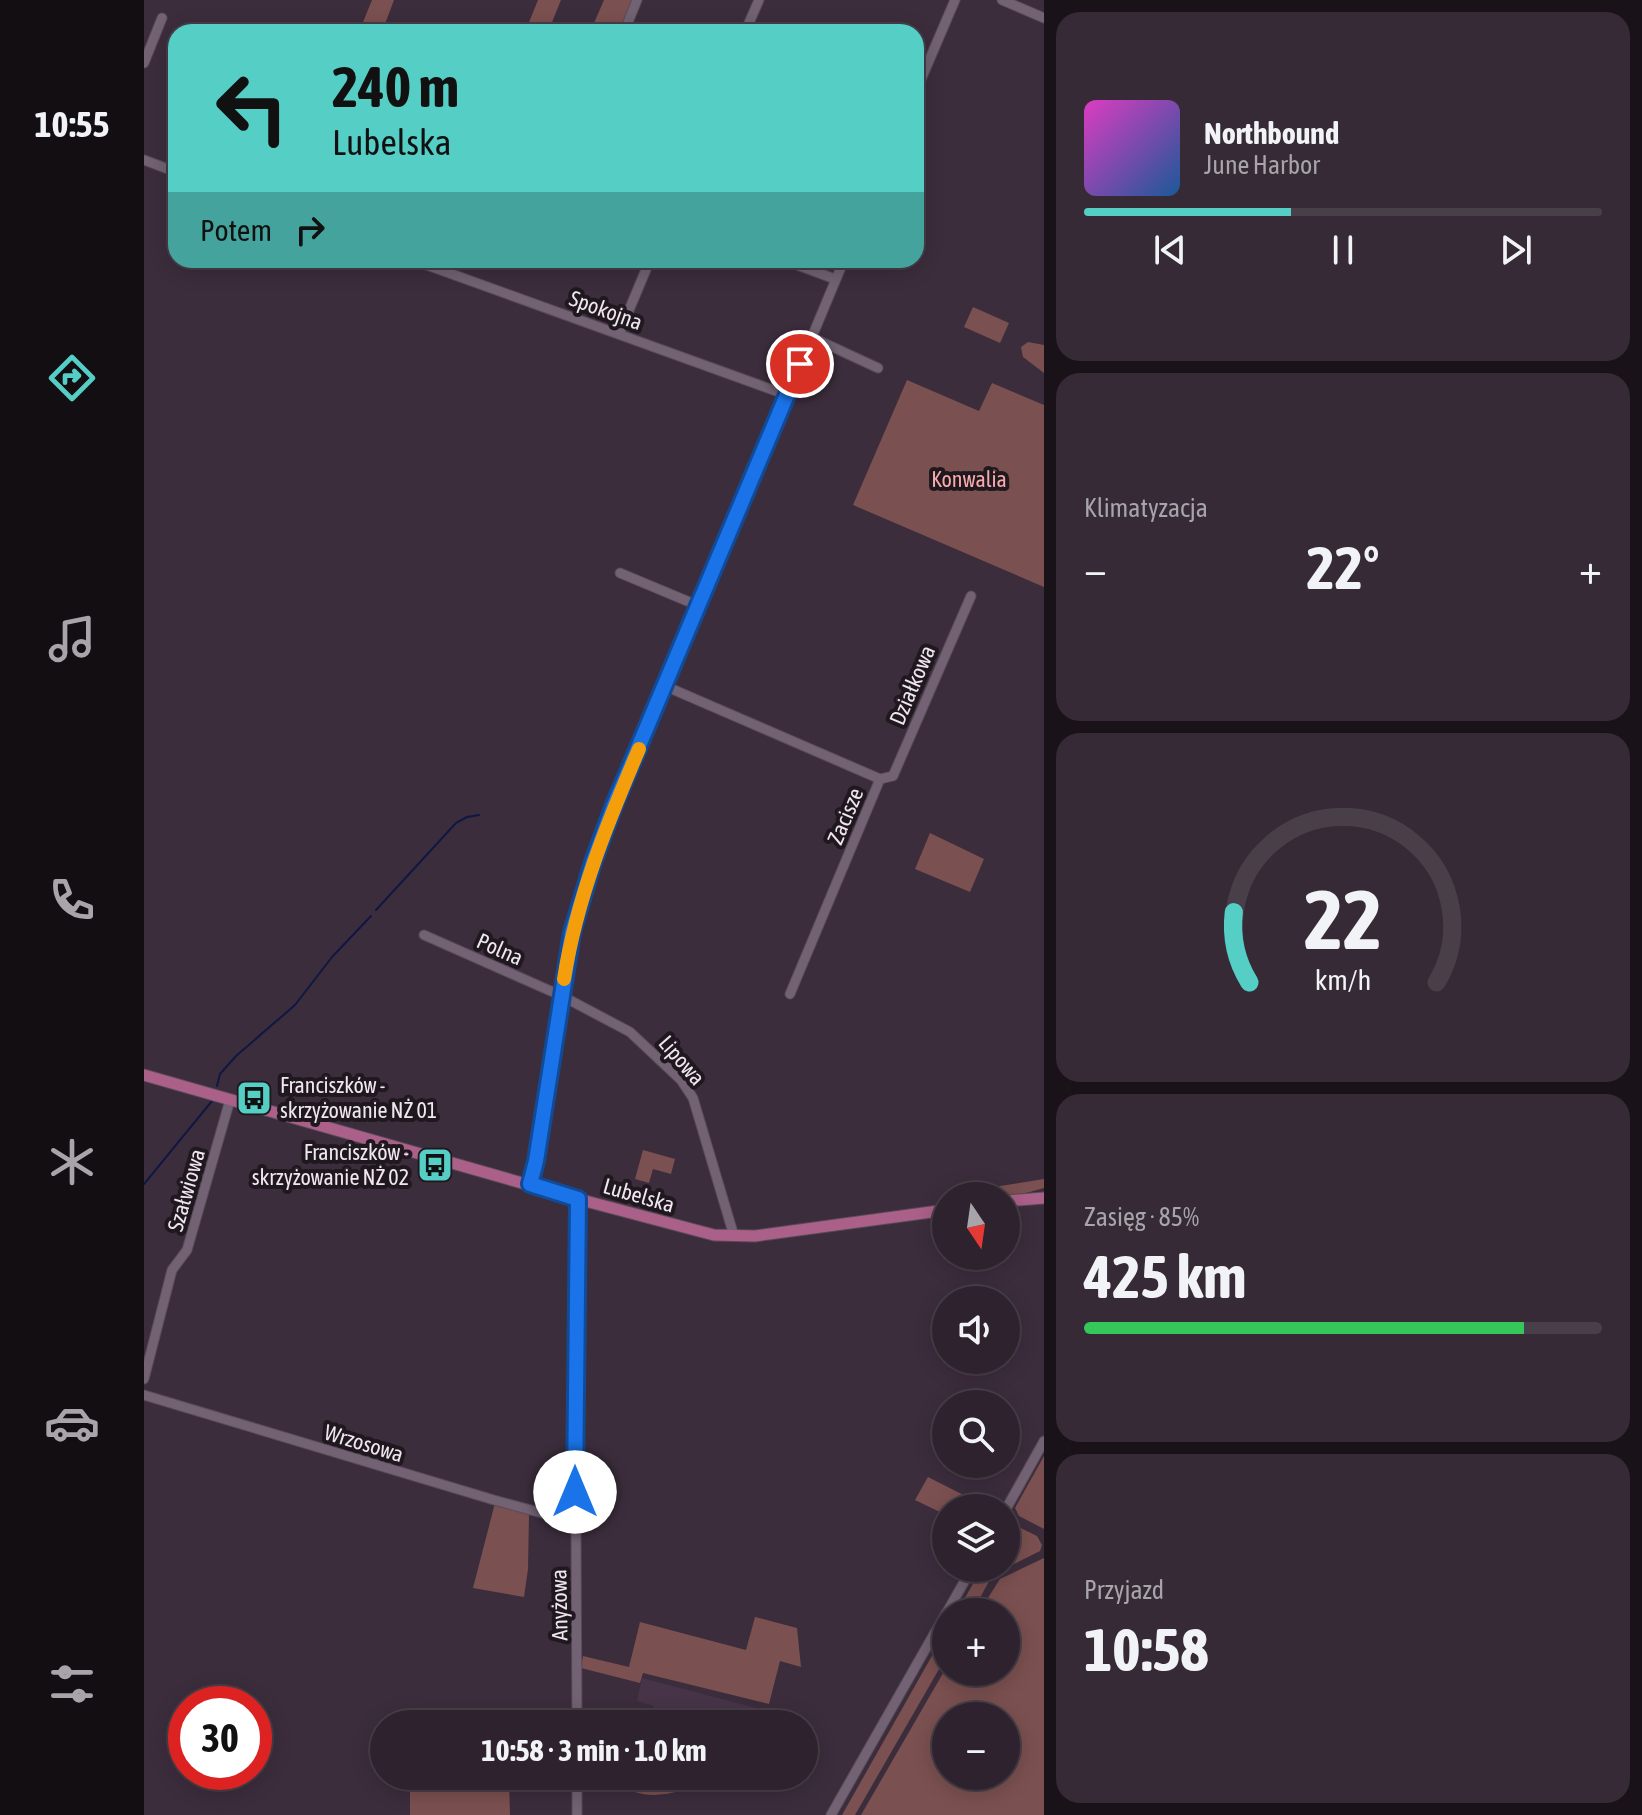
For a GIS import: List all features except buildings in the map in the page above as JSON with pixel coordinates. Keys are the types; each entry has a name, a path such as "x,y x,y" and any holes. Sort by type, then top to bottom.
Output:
{"main road":[{"name":"Lubelska","path":"144,1075 701,1232 734,1236 784,1232 932,1212"},
{"path":"1020,1200 1044,1196"}],"street":[{"path":"627,24 637,0"},
{"path":"748,24 759,0"},
{"path":"924,72 955,0"},
{"path":"1002,0 1044,18"},
{"path":"144,63 162,18"},
{"path":"144,160 168,169"},
{"name":"Spokojna","path":"435,268 787,395"},
{"path":"619,334 647,268"},
{"path":"805,268 835,279"},
{"path":"530,1184 575,921 593,862 840,268"},
{"path":"811,337 878,368"},
{"path":"620,573 699,606"},
{"name":"Działkowa","path":"880,779 893,776 971,596"},
{"name":"Zacisze","path":"665,686 880,779 790,994"},
{"name":"Polna","path":"424,935 562,996"},
{"name":"Lipowa","path":"562,996 630,1032 686,1086 696,1106 734,1236"},
{"name":"Szałwiowa","path":"144,1379 172,1270 187,1250 230,1100"},
{"name":"Anyżowa","path":"577,1710 578,1199"},
{"name":"Wrzosowa","path":"144,1395 575,1522"},
{"path":"1014,1494 1044,1441"},
{"path":"831,1815 932,1637"},
{"path":"577,1790 577,1815"}],"shaded area":[{"path":"642,1678 764,1710 653,1710 654,1706 637,1701"}],"green space":[{"path":"372,0 394,0 385,24 362,24"},
{"path":"538,0 561,0 551,24 528,24"},
{"path":"604,0 633,0 622,24 594,24"},
{"path":"973,307 1009,323 1000,343 964,327"},
{"path":"1028,342 1044,345 1044,373 1023,357 1021,347"},
{"name":"Konwalia","path":"907,380 979,411 992,383 1044,405 1044,587 853,505"},
{"path":"930,833 984,859 970,892 915,869"},
{"path":"643,1150 675,1159 671,1174 653,1169 649,1183 635,1179"},
{"path":"1044,1179 1044,1188 1020,1194 1020,1183"},
{"path":"1044,1456 1044,1529 1020,1517 1020,1499"},
{"path":"928,1477 961,1494 932,1494 932,1508 915,1500"},
{"path":"495,1503 529,1514 524,1597 473,1588"},
{"path":"1020,1528 1037,1536 1042,1545 1040,1551 1020,1561"},
{"path":"1044,1558 1044,1815 861,1815 936,1686 1020,1686 1020,1598 988,1598 998,1582 1020,1582 1020,1569"},
{"path":"974,1582 989,1582 980,1598 965,1598"},
{"path":"755,1617 797,1628 801,1667 780,1661 769,1704 643,1673 640,1683 581,1668 583,1656 629,1667 640,1622 746,1650"},
{"path":"932,1656 932,1681 855,1815 842,1815"},
{"path":"410,1790 509,1790 510,1815 410,1815"},
{"path":"636,1790 684,1790 653,1795"}],"waterway":[{"path":"376,910 456,823 479,815"},
{"path":"217,1086 220,1074 236,1056 295,1005 332,957 371,916"},
{"path":"144,1184 212,1101"}],"slow traffic":[{"path":"564,979 583,891 614,805 639,749"}],"place":[{"name":"Franciszków - skrzyżowanie NŻ 01","path":"254,1098"},
{"name":"Franciszków - skrzyżowanie NŻ 02","path":"435,1165"}],"route":[{"path":"575,1492 578,1199 530,1184 572,932 583,891 614,805 800,364"}]}
